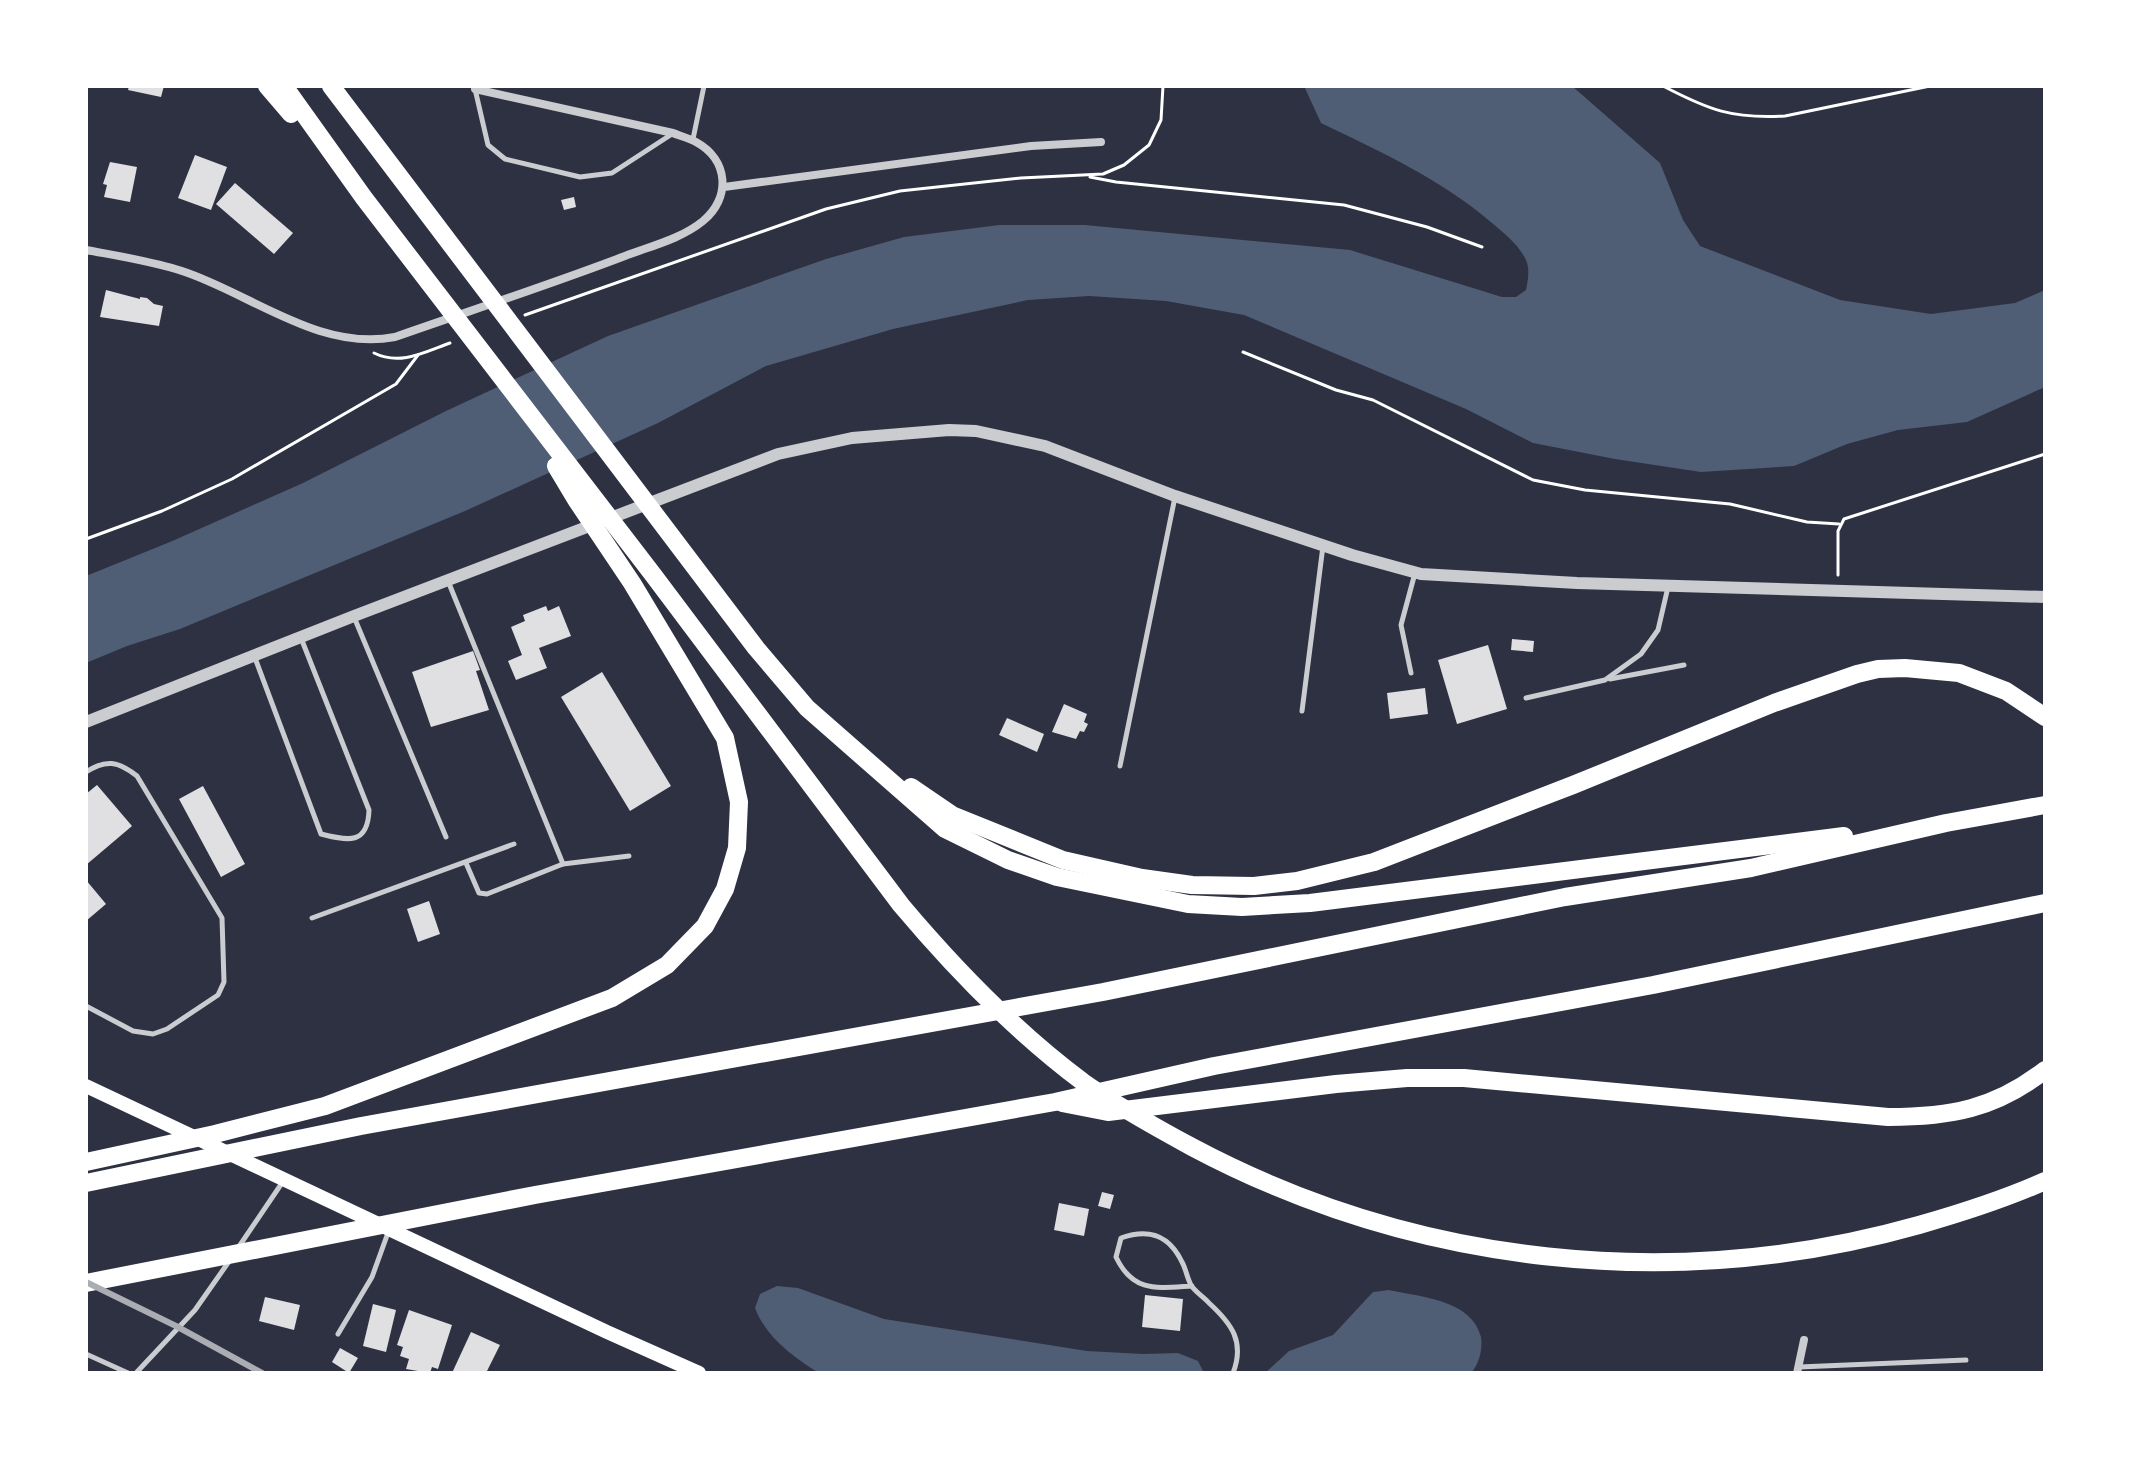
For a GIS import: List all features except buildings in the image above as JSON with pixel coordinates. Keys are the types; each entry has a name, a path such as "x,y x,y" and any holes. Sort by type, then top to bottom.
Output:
{"highway":[{"path":"267,86 364,198"},
{"path":"284,86 364,198 901,905 974,985 1082,1081 1169,1135 1276,1187 1333,1210 1432,1238 1570,1259 1666,1264 1763,1257 1859,1242 1952,1215 2045,1181"},
{"path":"331,86 756,648 807,708 945,829 1008,860 1057,877 1139,896 1188,904 1242,907 1310,903 1946,823"},
{"path":"348,86 427,212"},
{"path":"86,1162 325,1106 612,998 667,965 705,926 725,889 737,848 739,802 725,738 632,583 577,501 525,411"},
{"path":"876,770 917,790 952,815 1063,860 1154,880 1192,885 1254,886 1311,878 1374,862 1774,703 1868,671 1905,668 1959,673 2006,691 2045,717"},
{"path":"86,1183 361,1126 1103,992 1565,897 1751,868 1946,823 2040,806"},
{"path":"86,1283 535,1195 1055,1102 1214,1066 1653,985 2045,903"},
{"path":"1055,1102 1108,1112 1407,1078 1464,1078 1888,1117 1926,1117 1965,1112 2000,1100 2045,1070"}],"main road":[{"path":"86,1086 699,1373"}],"street":[{"path":"86,250 184,272 338,336 376,340 395,337 572,276 684,233 711,213 719,201 724,187 721,169 712,155 693,140 475,88"},
{"path":"724,187 1031,146 1101,142"},
{"path":"86,722 778,454 852,438 949,430 976,431 1045,446 1175,496 1415,572 1495,580 2045,597"},
{"path":"1798,1370 1804,1340"}],"lane":[{"path":"693,140 704,86"},
{"path":"475,88 488,145 505,159 580,177 612,173 673,133"},
{"path":"1120,766 1175,496"},
{"path":"1302,711 1324,545"},
{"path":"1411,673 1401,625 1415,572"},
{"path":"448,580 563,864"},
{"path":"1605,680 1641,654 1658,630 1668,586"},
{"path":"354,616 446,837"},
{"path":"253,655 321,834 347,841 361,835 368,825 369,810 301,637"},
{"path":"1526,698 1684,665"},
{"path":"86,772 110,761 122,764 137,776 222,918 224,982 218,995 167,1029 153,1034 133,1031 86,1006"},
{"path":"312,918 514,844"},
{"path":"466,863 479,893 487,894 563,864 629,856"},
{"path":"136,1373 195,1310 285,1180"},
{"path":"338,1334 372,1277 390,1229"},
{"path":"1192,1286 1156,1288 1139,1284 1124,1273 1116,1257 1121,1238 1137,1232 1154,1234 1174,1246 1192,1286 1223,1316 1237,1339 1239,1357 1233,1373"},
{"path":"86,1365 88,1355 128,1373"},
{"path":"1798,1370 1966,1360"}],"path":[{"path":"514,319 826,209 900,191 1021,178 1103,174 1124,165 1143,151 1161,120 1163,86"},
{"path":"1663,86 1708,109 1733,116 1761,117 1785,116 1930,86"},
{"path":"1082,175 1116,182 1344,205 1427,227 1482,247"},
{"path":"358,340 377,355 389,359 418,355 459,340"},
{"path":"1243,352 1336,390 1373,400 1533,480 1585,490 1730,504 1807,522 1839,524"},
{"path":"86,539 162,511 232,479 396,384 418,355"},
{"path":"1838,591 1839,524 1844,519 2045,454"}],"water":[{"path":"1304,86 1572,86 1660,163 1683,220 1700,246 1840,300 1931,314 2015,303 2045,290 2045,387 1967,422 1898,430 1847,444 1794,466 1701,472 1533,443 1466,409 1244,315 1166,301 1089,296 1028,300 893,329 766,366 658,423 465,511 180,629 86,663 86,576 303,483 446,411 608,336 826,259 904,237 999,225 1085,225 1350,250 1502,297 1516,297 1526,290 1526,260 1506,235 1472,207 1431,180 1321,123"},
{"path":"777,1286 798,1288 884,1319 1087,1351 1178,1353 1198,1361 1204,1373 819,1373 781,1345 766,1328 755,1308 760,1294"},
{"path":"1389,1290 1444,1302 1467,1315 1481,1337 1481,1351 1471,1373 1265,1373 1289,1351 1333,1335 1373,1292"}],"railway":[{"path":"86,1282 262,1373"}]}
